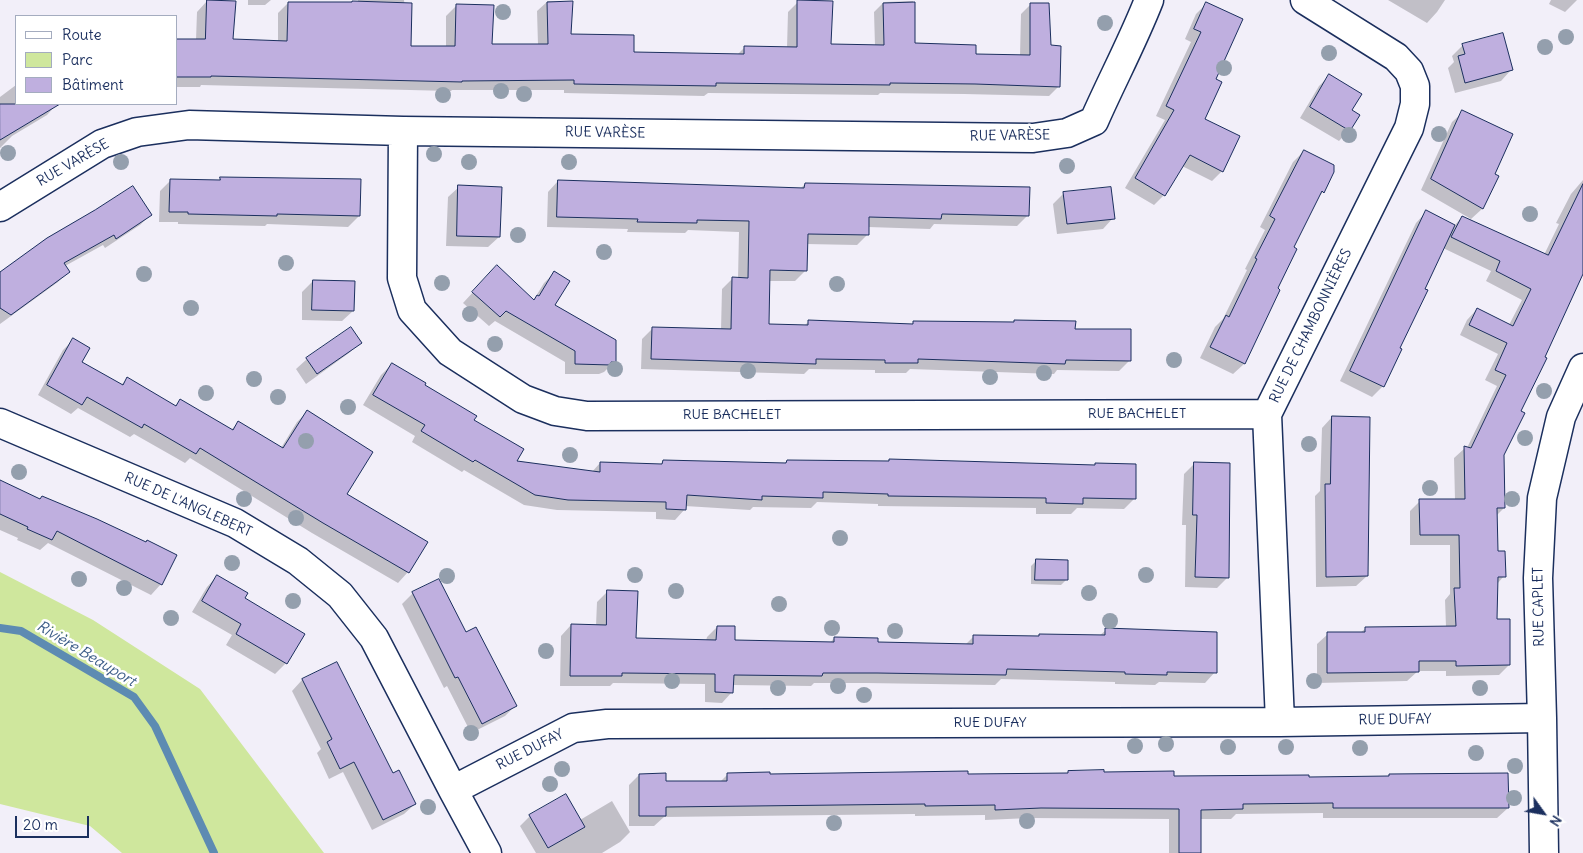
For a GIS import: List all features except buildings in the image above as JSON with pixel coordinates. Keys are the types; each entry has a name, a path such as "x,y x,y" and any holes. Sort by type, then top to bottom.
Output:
{"street":[{"name":"RUE VARÈSE","path":"0,206 102,144 137,132 189,125 404,131 1023,138 1067,133 1094,121 1135,35 1149,0"},
{"name":"RUE DE CHAMBONNIÈRES","path":"1280,722 1267,414 1408,128 1416,104 1415,86 1409,71 1396,57 1305,0"},
{"name":"RUE BACHELET","path":"404,131 402,278 412,310 450,352 523,399 555,411 588,416 1267,414"},
{"name":"RUE CAPLET","path":"1544,853 1538,578 1542,498 1561,417 1583,368"},
{"name":"RUE DE L'ANGLEBERT","path":"0,423 235,523 298,561 340,595 374,638 487,853"},
{"name":"RUE DUFAY","path":"453,790 573,728 607,724 1280,722 1542,718"}],"green space":[{"path":"0,572 93,620 200,689 324,853 122,853 90,826 0,804"}],"waterway":[{"name":"Rivière Beauport","path":"0,628 21,631 134,697 155,726 214,853"}]}
